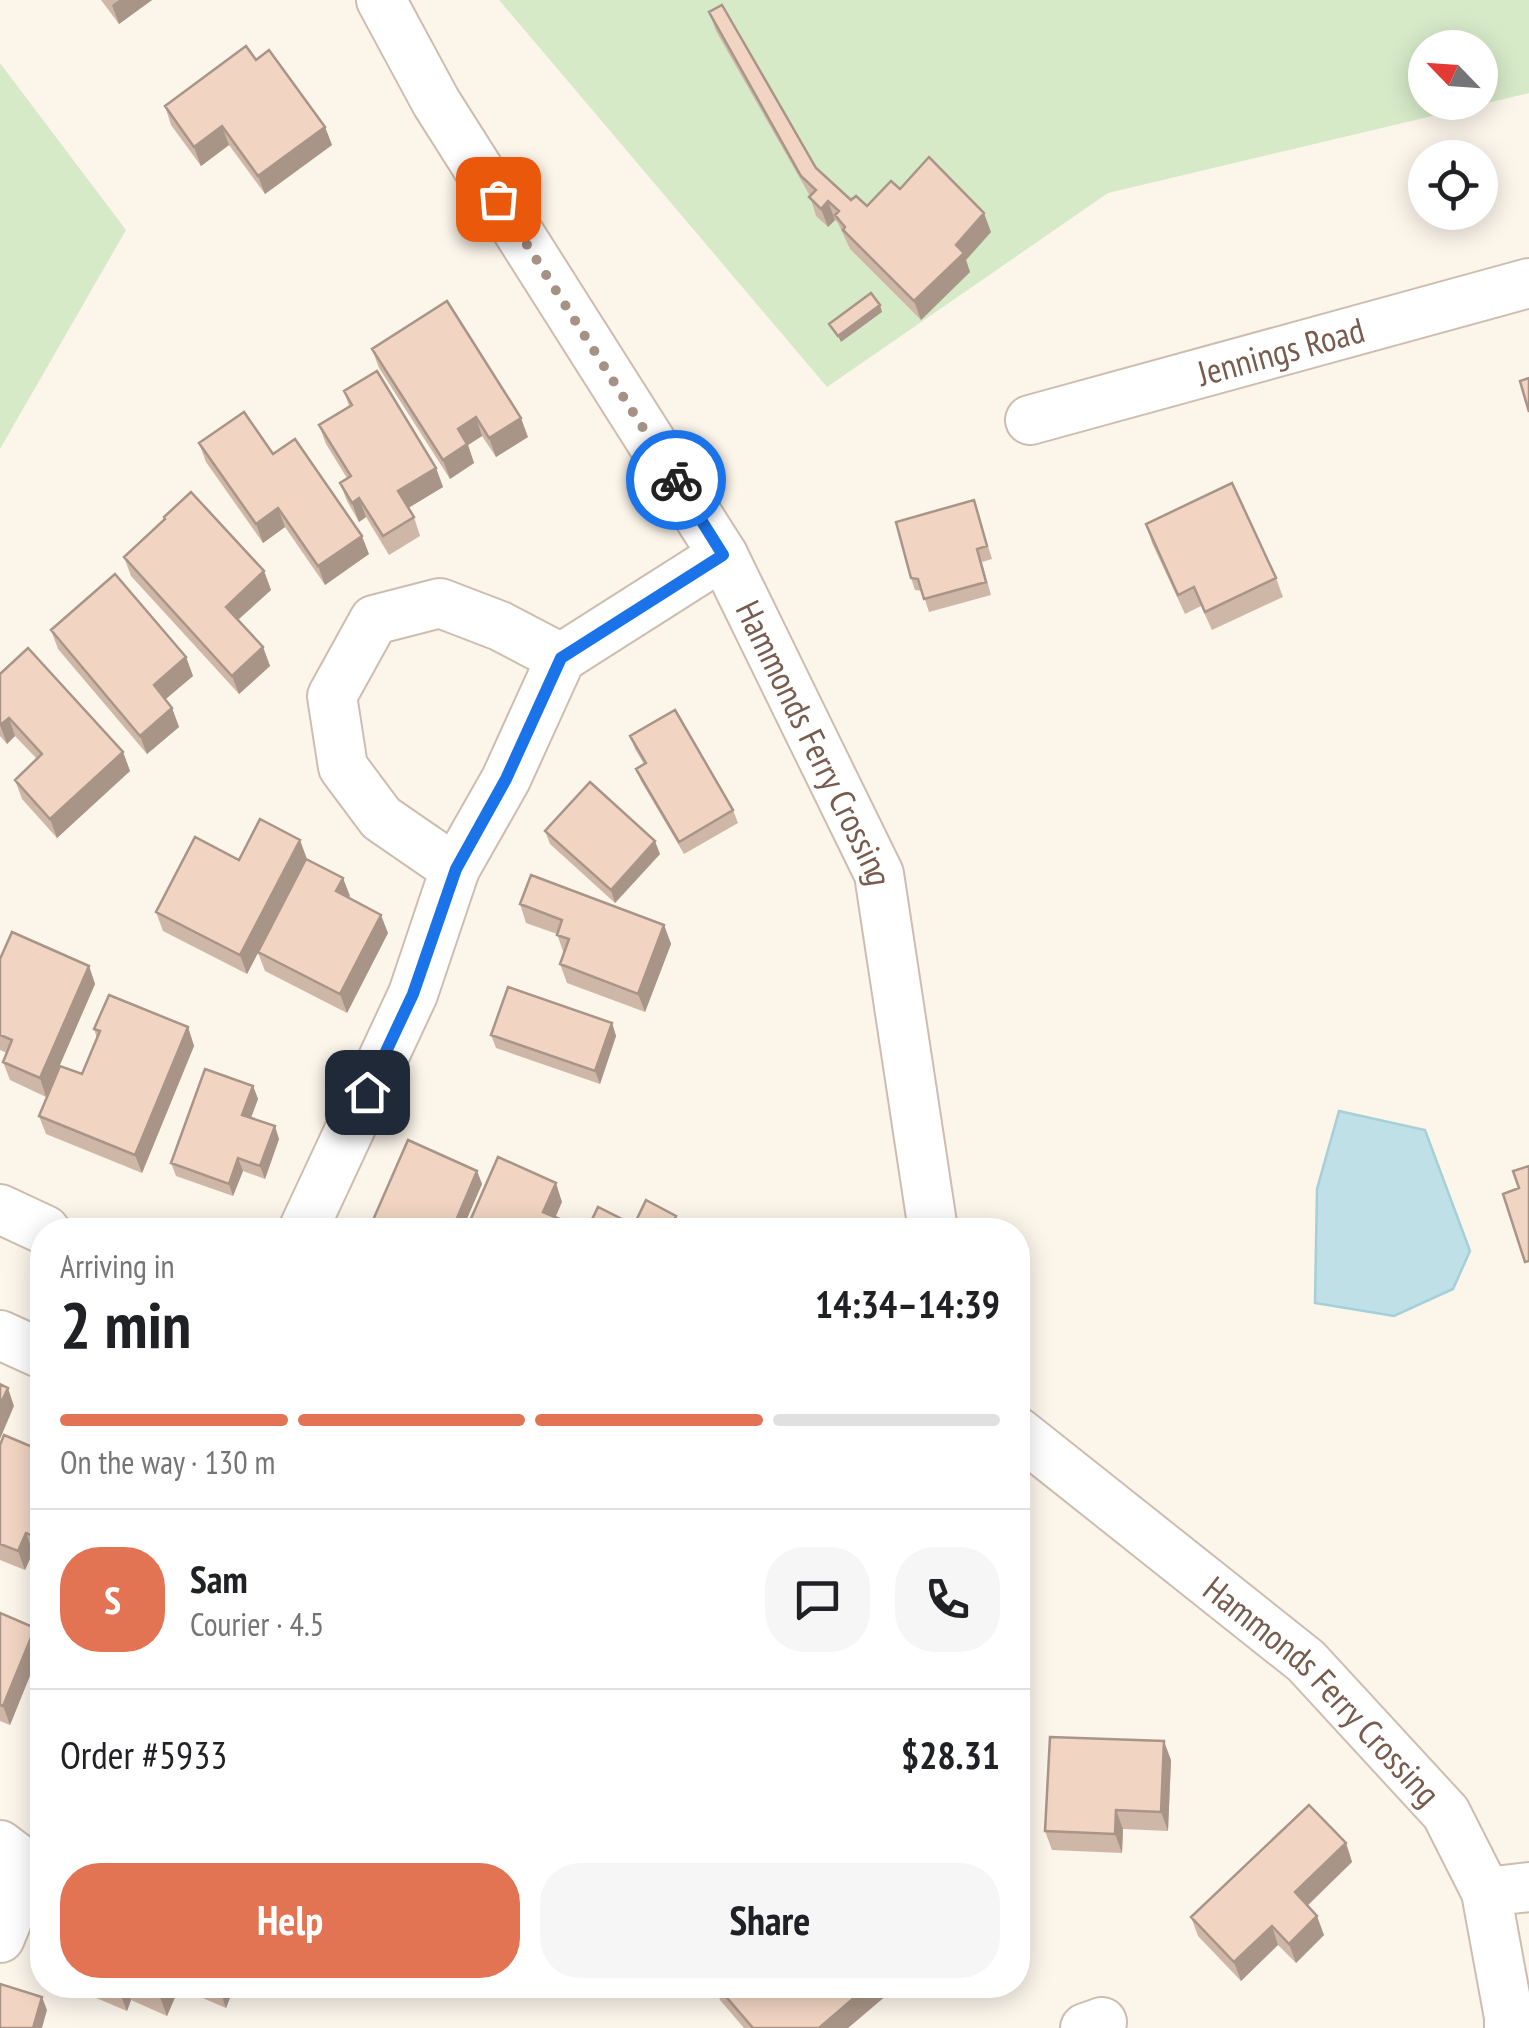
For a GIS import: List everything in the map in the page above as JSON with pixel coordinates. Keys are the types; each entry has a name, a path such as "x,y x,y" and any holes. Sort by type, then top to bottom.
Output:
{"street":[{"name":"Hammonds Ferry Crossing","path":"380,0 436,102 723,555 879,874 931,1218"},
{"name":"Jennings Road","path":"1030,420 1529,284"},
{"path":"309,1218 413,994 456,869 506,779 561,658 723,555"},
{"path":"456,869 381,818 343,766 332,696 374,620 440,604 500,626 561,658"},
{"path":"0,1209 30,1223"},
{"path":"0,1335 30,1349"},
{"name":"Hammonds Ferry Crossing","path":"1030,1442 1306,1661 1446,1813 1507,1890 1508,2028"},
{"path":"0,1938 24,1849"}],"green space":[{"path":"499,0 1529,0 1529,93 1498,100 1498,30 1408,30 1408,120 1415,120 1108,193 827,387"},
{"path":"0,63 126,230 0,449"}],"water":[{"path":"1339,1111 1425,1130 1470,1251 1453,1289 1394,1316 1315,1303 1317,1189"}],"building":[{"path":"722,5 816,168 851,200 856,196 867,206 891,181 900,189 929,157 984,213 956,245 964,253 914,301 843,230 845,227 835,215 839,211 828,201 821,209 809,197 816,190 801,176 709,12"},
{"path":"246,46 256,60 269,50 325,127 258,176 222,126 194,147 165,106"},
{"path":"871,293 880,305 838,336 829,324"},
{"path":"447,301 521,418 489,438 476,417 458,429 467,444 443,460 372,349"},
{"path":"377,371 436,468 398,491 414,517 383,536 359,498 352,503 340,483 351,476 319,425 352,405 344,391"},
{"path":"1529,378 1529,412 1520,381"},
{"path":"244,412 273,454 295,439 362,536 318,566 278,508 256,524 199,443"},
{"path":"1232,483 1276,578 1205,612 1194,587 1178,595 1146,524"},
{"path":"191,492 264,571 226,607 263,647 232,676 124,557"},
{"path":"974,500 987,546 977,549 986,582 924,599 918,579 911,578 896,522"},
{"path":"115,574 186,657 154,685 172,708 140,736 51,630"},
{"path":"28,648 123,752 50,819 15,780 42,754 9,718 0,725 0,674"},
{"path":"675,710 733,810 679,842 636,769 646,763 630,736"},
{"path":"590,782 655,841 611,890 545,831"},
{"path":"260,819 300,840 240,955 156,912 195,837 239,860"},
{"path":"306,859 343,878 336,891 381,915 340,994 258,952"},
{"path":"531,875 664,925 638,994 560,964 569,939 557,935 562,920 520,904"},
{"path":"12,932 89,966 40,1078 3,1062 12,1040 0,1035 0,959"},
{"path":"508,987 612,1023 595,1071 491,1035"},
{"path":"109,995 188,1027 135,1155 39,1116 60,1066 82,1074 100,1031 94,1029"},
{"path":"205,1069 253,1086 242,1115 275,1126 260,1166 238,1158 229,1184 171,1163"},
{"path":"408,1140 477,1171 457,1218 374,1218"},
{"path":"498,1157 556,1183 543,1212 557,1218 471,1218"},
{"path":"1529,1166 1529,1261 1525,1262 1503,1194 1519,1188 1513,1171"},
{"path":"646,1200 676,1216 675,1218 637,1218"},
{"path":"598,1207 620,1218 593,1218"},
{"path":"0,1384 8,1388 0,1405"},
{"path":"4,1435 30,1446 30,1534 26,1533 18,1551 0,1544 0,1445"},
{"path":"0,1613 30,1626 30,1640 3,1706"},
{"path":"1050,1737 1164,1741 1161,1812 1116,1810 1115,1834 1045,1831"},
{"path":"1309,1805 1346,1843 1295,1892 1317,1916 1289,1944 1272,1926 1234,1962 1191,1917"},
{"path":"0,1984 30,1993 30,1998 42,1998 33,2028 0,2028"},
{"path":"727,1998 854,1998 819,2028 753,2028"}],"way so far":[{"path":"498,199 676,480"}],"route":[{"path":"367,1092 413,994 456,869 506,779 561,658 723,555 676,480"}]}
